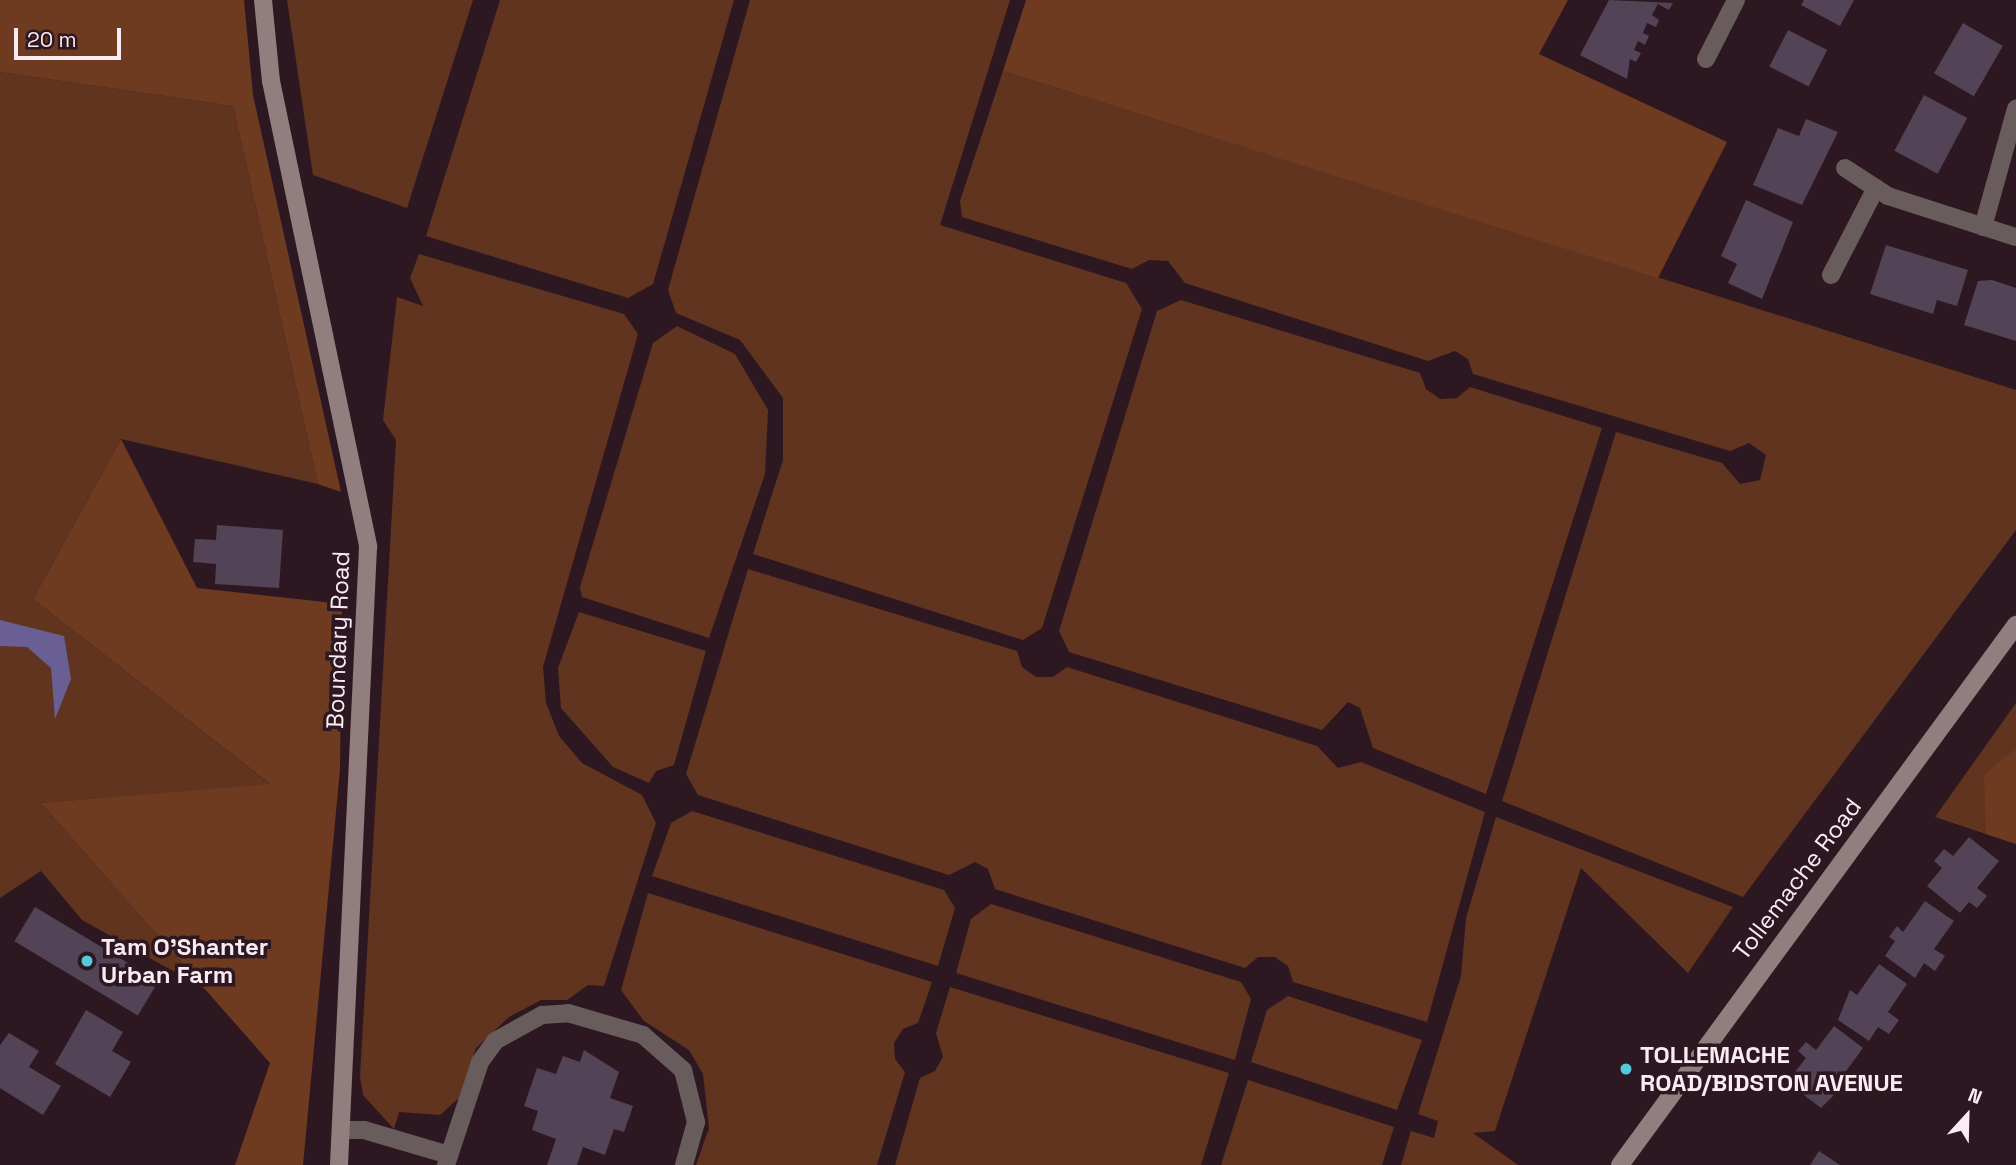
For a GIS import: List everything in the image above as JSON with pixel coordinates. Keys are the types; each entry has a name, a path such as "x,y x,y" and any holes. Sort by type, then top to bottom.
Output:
{"main road":[{"name":"Boundary Road","path":"263,0 271,81 368,547 339,1165"},
{"name":"Tollemache Road","path":"1620,1165 2016,625"}],"street":[{"path":"1706,59 1736,0"},
{"path":"1983,227 2016,109"},
{"path":"1845,168 1876,188 2016,237"},
{"path":"1831,275 1876,188"},
{"path":"341,1130 364,1130 448,1160 480,1062 495,1041 542,1014 568,1013 643,1035 683,1070 696,1122 684,1165"}],"shaded area":[{"path":"0,0 244,0 253,95 341,492 318,484 233,106 0,72"},
{"path":"287,0 473,0 407,208 313,175"},
{"path":"500,0 734,0 653,284 628,298 426,236"},
{"path":"750,0 1010,0 940,225 1126,283 1142,309 1042,628 1023,640 753,554 783,460 783,398 740,340 676,313 668,290"},
{"path":"1026,0 1568,0 1539,54 1727,142 1658,278 1003,71"},
{"path":"1003,71 2016,390 2016,530 1743,897 1502,801 1616,432 1722,463 1740,484 1760,480 1766,455 1749,443 1730,451 1473,374 1468,359 1455,351 1428,361 1185,283 1168,261 1149,260 1132,269 962,217 960,201"},
{"path":"0,72 233,106 318,484 121,439 33,599 271,785 41,803 205,989 82,920 41,871 0,898"},
{"path":"419,254 624,314 638,334 543,667 546,703 559,736 582,763 642,795 656,823 604,986 588,985 567,1000 541,1000 509,1017 476,1048 459,1098 440,1115 399,1112 394,1129 363,1095 360,1077 396,440 383,420 397,297 423,306 410,278"},
{"path":"1181,300 1420,373 1426,389 1440,399 1457,398 1470,387 1602,428 1486,794 1373,748 1360,708 1348,702 1322,730 1069,652 1059,631 1157,311"},
{"path":"677,326 735,354 768,410 765,474 709,638 582,597 580,587 653,343"},
{"path":"121,439 197,588 342,604 340,769 303,1165 235,1165 270,1063 41,803 270,784 33,599"},
{"path":"748,569 1017,651 1022,667 1036,677 1053,677 1067,667 1317,746 1338,768 1361,762 1485,812 1427,1022 1293,982 1288,966 1275,957 1258,957 1245,968 995,889 988,869 975,862 949,875 698,795 686,774"},
{"path":"579,612 706,651 674,765 656,771 649,783 613,767 561,708 558,668"},
{"path":"0,620 64,636 71,679 55,719 51,668 27,647 0,646"},
{"path":"2016,703 2016,844 1935,817"},
{"path":"2016,748 2016,844 1986,834 1984,775"},
{"path":"692,811 944,890 955,908 938,966 652,876 671,823"},
{"path":"1496,817 1733,907 1688,973 1581,868 1495,1131 1473,1133 1518,1165 1401,1165 1411,1131 1434,1138 1438,1121 1418,1114 1461,976 1466,918"},
{"path":"648,893 932,982 918,1023 903,1029 894,1043 895,1059 905,1072 877,1165 696,1165 709,1128 703,1074 689,1050 644,1021 621,990"},
{"path":"991,904 1241,982 1251,999 1235,1060 956,973 971,919"},
{"path":"950,987 1229,1073 1201,1165 895,1165 920,1078 935,1071 943,1057 936,1033"},
{"path":"1288,996 1422,1040 1397,1110 1251,1062 1267,1010"},
{"path":"1248,1080 1394,1127 1382,1165 1221,1165"}],"building":[{"path":"1609,0 1673,3 1669,10 1658,4 1652,15 1659,20 1656,27 1647,23 1643,33 1649,36 1645,45 1638,41 1634,50 1641,53 1636,62 1630,59 1627,79 1580,55"},
{"path":"1804,0 1854,0 1840,26 1801,5"},
{"path":"1963,23 2003,46 1974,96 1934,73"},
{"path":"1788,30 1827,50 1809,87 1769,67"},
{"path":"1924,95 1967,118 1938,174 1894,151"},
{"path":"1806,119 1838,132 1802,205 1753,185 1778,128 1799,136"},
{"path":"1746,200 1793,222 1762,299 1728,283 1737,264 1721,256"},
{"path":"1886,245 1968,270 1957,306 1937,300 1933,314 1870,294"},
{"path":"1992,280 2016,288 2016,341 1964,325 1978,281"},
{"path":"217,525 283,530 279,588 215,584 216,564 193,562 195,539 216,540"},
{"path":"1969,837 1999,861 1977,888 1987,896 1977,908 1969,902 1960,913 1927,886 1942,868 1934,861 1944,849 1953,856"},
{"path":"1925,901 1954,921 1934,949 1945,956 1935,971 1924,963 1915,978 1885,956 1895,941 1889,937 1897,926 1903,932"},
{"name":"Tam O'Shanter Urban Farm","path":"35,907 158,981 138,1015 14,941"},
{"path":"1879,964 1907,984 1888,1012 1899,1020 1889,1034 1878,1027 1869,1041 1838,1020 1850,990 1857,995"},
{"path":"86,1010 123,1032 112,1051 131,1062 110,1097 55,1064"},
{"path":"1834,1026 1863,1048 1844,1074 1850,1079 1821,1108 1787,1082 1806,1058 1798,1051 1806,1042 1816,1050"},
{"path":"9,1033 39,1051 29,1067 61,1086 43,1115 0,1088 0,1045"},
{"path":"584,1050 619,1072 610,1098 633,1106 624,1132 614,1129 605,1155 583,1147 577,1165 547,1165 556,1139 532,1130 538,1111 524,1106 537,1068 556,1074 563,1056 580,1062"},
{"path":"1819,1151 1840,1165 1810,1165"}],"place":[{"name":"Tam O'Shanter Urban Farm","path":"87,961"},
{"name":"TOLLEMACHE ROAD/BIDSTON AVENUE","path":"1626,1069"}]}
